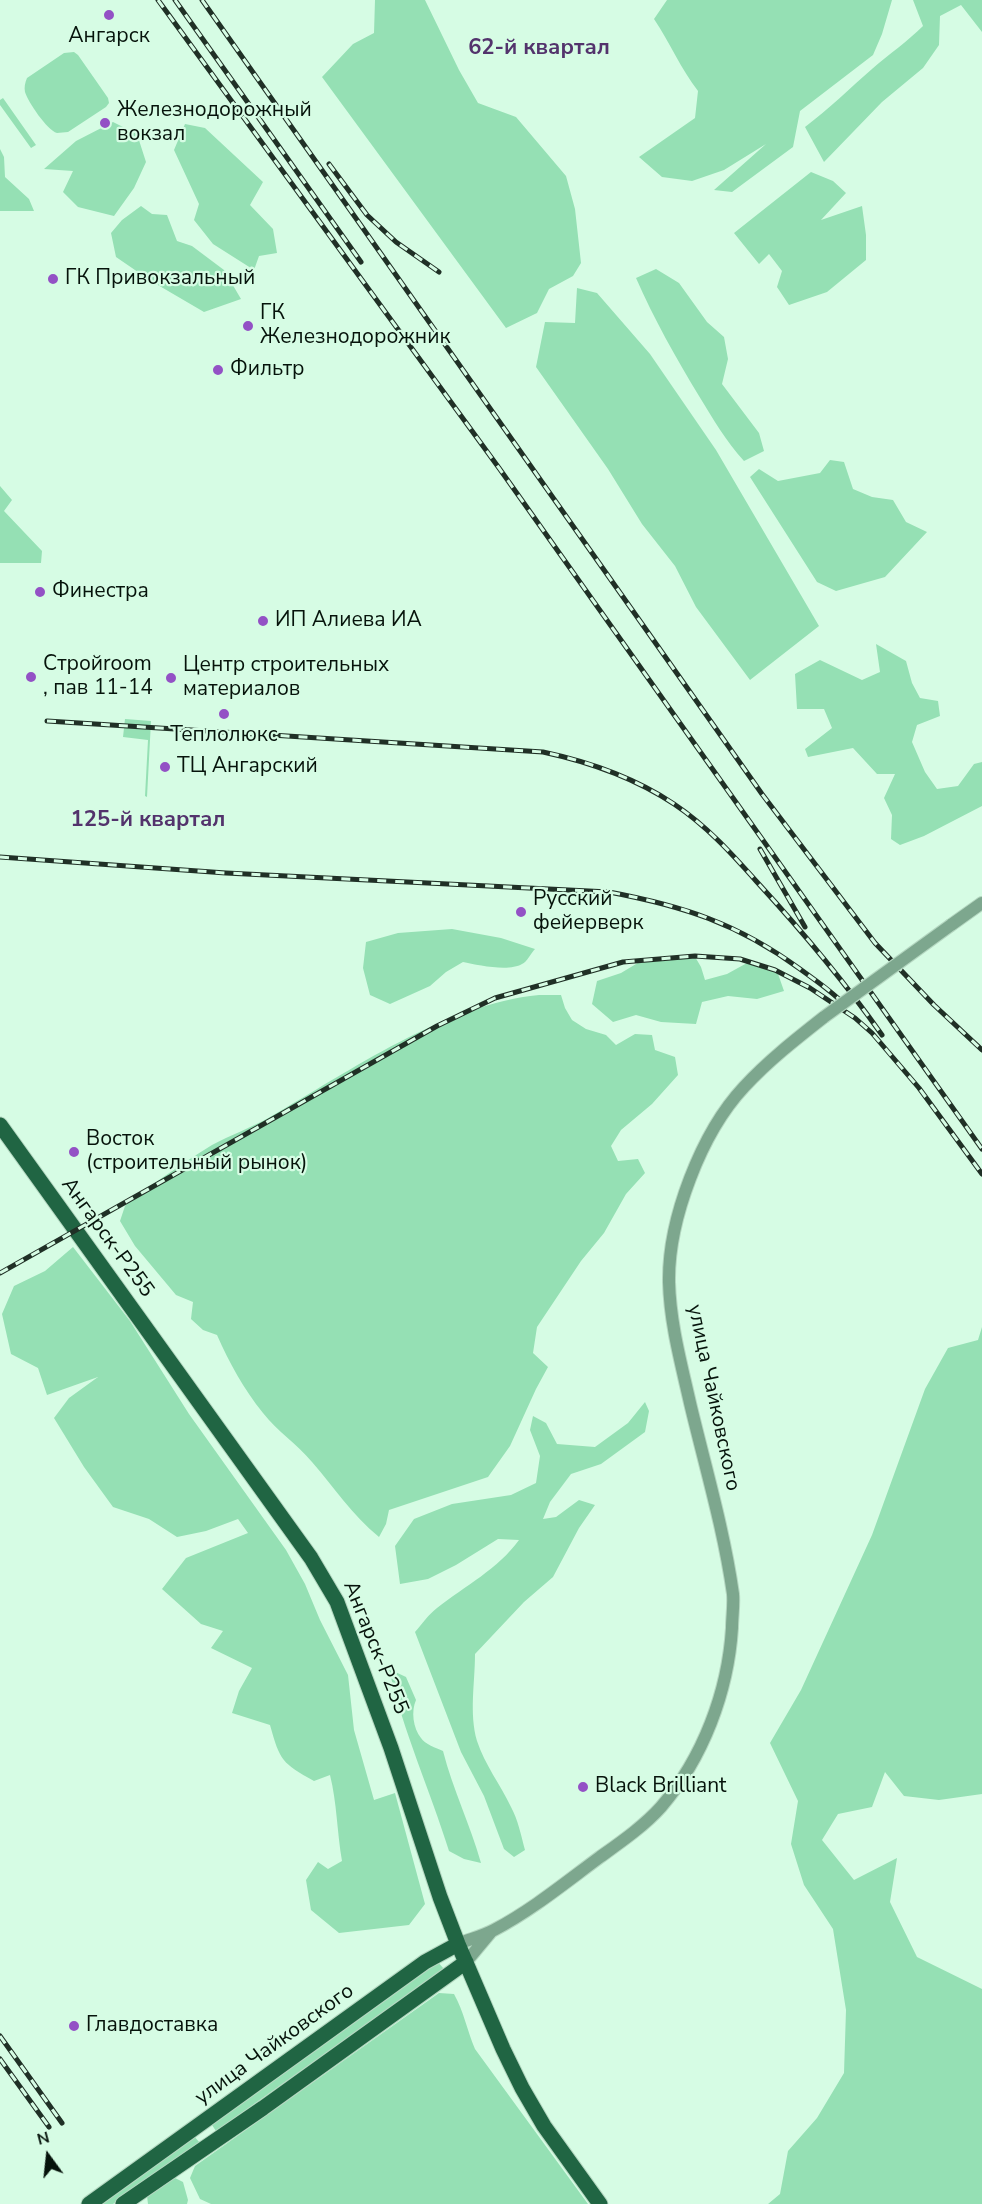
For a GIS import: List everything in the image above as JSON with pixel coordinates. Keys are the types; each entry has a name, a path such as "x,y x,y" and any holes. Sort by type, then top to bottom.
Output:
{"main road":[{"name":"Ангарск-Р255","path":"0,1125 305,1548 326,1581 337,1602 384,1727 458,1944 522,2088 544,2126 600,2204"},
{"name":"улица Чайковского","path":"89,2204 425,1962 458,1944"},
{"name":"улица Чайковского","path":"123,2204 263,2108 466,1962"}],"street":[{"name":"улица Чайковского","path":"458,1944 492,1931 512,1920 621,1842 658,1810 683,1776 713,1720 731,1643 734,1597 673,1328 669,1281 674,1236 687,1183 712,1133 741,1090 775,1056 824,1017 982,903"},
{"name":"улица Чайковского","path":"466,1962 492,1931"}],"green space":[{"path":"375,0 425,0 478,103 516,117 566,176 575,209 581,263 573,276 549,289 537,313 506,328 322,77 353,44 374,33"},
{"path":"667,0 892,0 873,55 800,111 793,147 732,192 714,190 766,144 724,170 692,181 662,177 639,157 695,118 698,91 654,19"},
{"path":"913,0 982,0 982,32 961,5 940,16 939,45 923,68 882,102 824,162 805,127 923,26"},
{"path":"74,52 108,98 109,103 68,132 57,133 48,127 34,109 25,92 25,83 27,78 64,53"},
{"path":"3,98 36,145 31,148 0,105 0,100"},
{"path":"113,122 137,134 146,162 134,188 114,216 78,207 63,192 73,171 44,169 76,141"},
{"path":"185,124 205,128 263,182 250,205 273,229 277,253 259,256 254,270 213,244 194,220 199,204 174,150"},
{"path":"0,149 4,157 5,177 29,199 34,211 0,211"},
{"path":"811,172 833,181 846,193 821,220 862,206 866,235 866,260 827,292 789,305 777,287 782,271 769,254 759,264 734,233"},
{"path":"141,206 152,214 167,215 177,241 192,246 224,270 241,299 204,312 151,281 116,257 111,233 122,220"},
{"path":"656,269 679,283 707,322 724,337 728,359 722,384 759,433 764,451 744,461 720,430 690,382 636,278"},
{"path":"577,288 597,293 650,354 716,450 819,626 750,680 696,607 675,566 642,524 608,469 536,367 545,322 575,323"},
{"path":"830,460 844,462 853,489 872,497 893,500 906,522 927,532 885,577 836,591 817,582 750,477 759,469 778,481 820,473"},
{"path":"0,486 12,500 4,511 42,551 41,563 0,563"},
{"path":"876,644 906,661 912,683 920,698 938,701 940,716 917,725 912,742 925,772 937,789 958,786 974,764 982,762 982,806 924,836 900,845 891,839 892,815 884,798 895,774 877,774 853,748 808,757 805,749 832,728 824,709 797,709 795,674 820,660 862,680 880,672"},
{"path":"125,719 151,721 147,797 145,796 148,740 123,737"},
{"path":"452,929 501,938 535,949 526,961 516,966 493,967 463,962 446,972 430,986 390,1004 370,995 363,968 366,942 398,933"},
{"path":"694,955 705,980 727,974 747,963 777,971 784,991 757,999 728,996 702,1002 696,1024 661,1022 636,1015 613,1022 592,1004 597,981 621,973 641,961"},
{"path":"539,995 561,995 572,1020 586,1029 606,1035 616,1045 635,1034 652,1035 655,1050 675,1057 678,1075 652,1104 621,1130 611,1146 618,1161 638,1159 645,1173 626,1194 604,1233 581,1261 537,1327 533,1353 548,1367 510,1446 488,1477 389,1510 386,1524 379,1537 352,1510 306,1455 263,1413 237,1376 217,1335 203,1330 191,1319 193,1302 176,1295 135,1246 120,1221 125,1206 131,1198 202,1151 270,1117 399,1042 469,1011 504,1001"},
{"path":"73,1247 130,1321 189,1414 286,1550 305,1584 320,1620 348,1675 354,1730 374,1800 395,1793 425,1904 409,1925 339,1933 311,1910 306,1880 318,1862 328,1869 342,1861 330,1775 314,1781 295,1770 280,1754 270,1725 232,1713 239,1691 252,1668 211,1648 223,1631 201,1624 162,1589 186,1558 248,1533 238,1519 206,1531 177,1537 149,1519 113,1507 84,1467 54,1418 69,1398 98,1377 47,1395 38,1368 11,1354 2,1314 14,1286 45,1271"},
{"path":"982,1327 982,1794 939,1800 904,1796 885,1772 872,1807 838,1814 822,1840 854,1880 897,1858 890,1902 917,1957 982,1989 982,2204 768,2204 780,2194 788,2151 817,2118 844,2073 846,2010 833,1929 804,1885 791,1844 798,1801 770,1743 801,1690 872,1535 925,1389 948,1348 978,1340"},
{"path":"645,1402 649,1411 645,1432 601,1464 571,1474 550,1502 543,1519 556,1517 579,1500 595,1505 579,1528 553,1577 524,1602 475,1654 473,1709 477,1741 517,1822 525,1850 514,1857 504,1849 484,1796 461,1752 415,1632 434,1610 501,1560 519,1540 498,1539 428,1579 400,1584 395,1546 414,1519 452,1504 511,1495 536,1483 540,1456 530,1430 533,1416 546,1423 557,1444 595,1447 628,1423"},
{"path":"389,1669 406,1677 416,1700 413,1714 418,1734 425,1742 443,1751 481,1863 464,1859 449,1851 409,1738"},
{"path":"437,1961 444,1969 216,2131 210,2122"},
{"path":"439,1993 454,1994 475,2049 588,2204 211,2204 200,2199 190,2178 195,2166"},
{"path":"193,2135 200,2143 113,2204 96,2204"},
{"path":"175,2178 183,2182 187,2204 148,2204 147,2196"}],"railway":[{"path":"158,0 499,468 982,1149"},
{"path":"175,0 361,262"},
{"path":"202,0 762,794 875,943 934,1005 982,1050"},
{"path":"329,164 367,215 396,242 439,272"},
{"path":"47,721 543,752 612,772 644,786 674,804 718,841 806,938 853,995 882,1035"},
{"path":"760,849 805,927"},
{"path":"0,857 226,873 609,892 685,910 731,928 777,953 843,1003"},
{"path":"0,1273 437,1026 495,998 623,962 695,956 740,959 775,970 810,988 855,1018 872,1033 919,1088 982,1174"},
{"path":"0,2036 62,2123"},
{"path":"0,2059 49,2127"}],"place":[{"name":"Ангарск","path":"109,15"},
{"name":"Железнодорожный вокзал","path":"105,123"},
{"name":"ГК Привокзальный","path":"53,279"},
{"name":"ГК Железнодорожник","path":"248,326"},
{"name":"Фильтр","path":"218,370"},
{"name":"Финестра","path":"40,592"},
{"name":"ИП Алиева ИА","path":"263,621"},
{"name":"Стройroom , пав 11-14","path":"31,677"},
{"name":"Центр строительных материалов","path":"171,678"},
{"name":"Теплолюкс","path":"224,714"},
{"name":"ТЦ Ангарский","path":"165,767"},
{"name":"Русский фейерверк","path":"521,912"},
{"name":"Восток (строительный рынок)","path":"74,1152"},
{"name":"Black Brilliant","path":"583,1787"},
{"name":"Главдоставка","path":"74,2026"}],"district":[{"name":"62-й квартал","path":"539,49"},
{"name":"125-й квартал","path":"148,821"}]}
